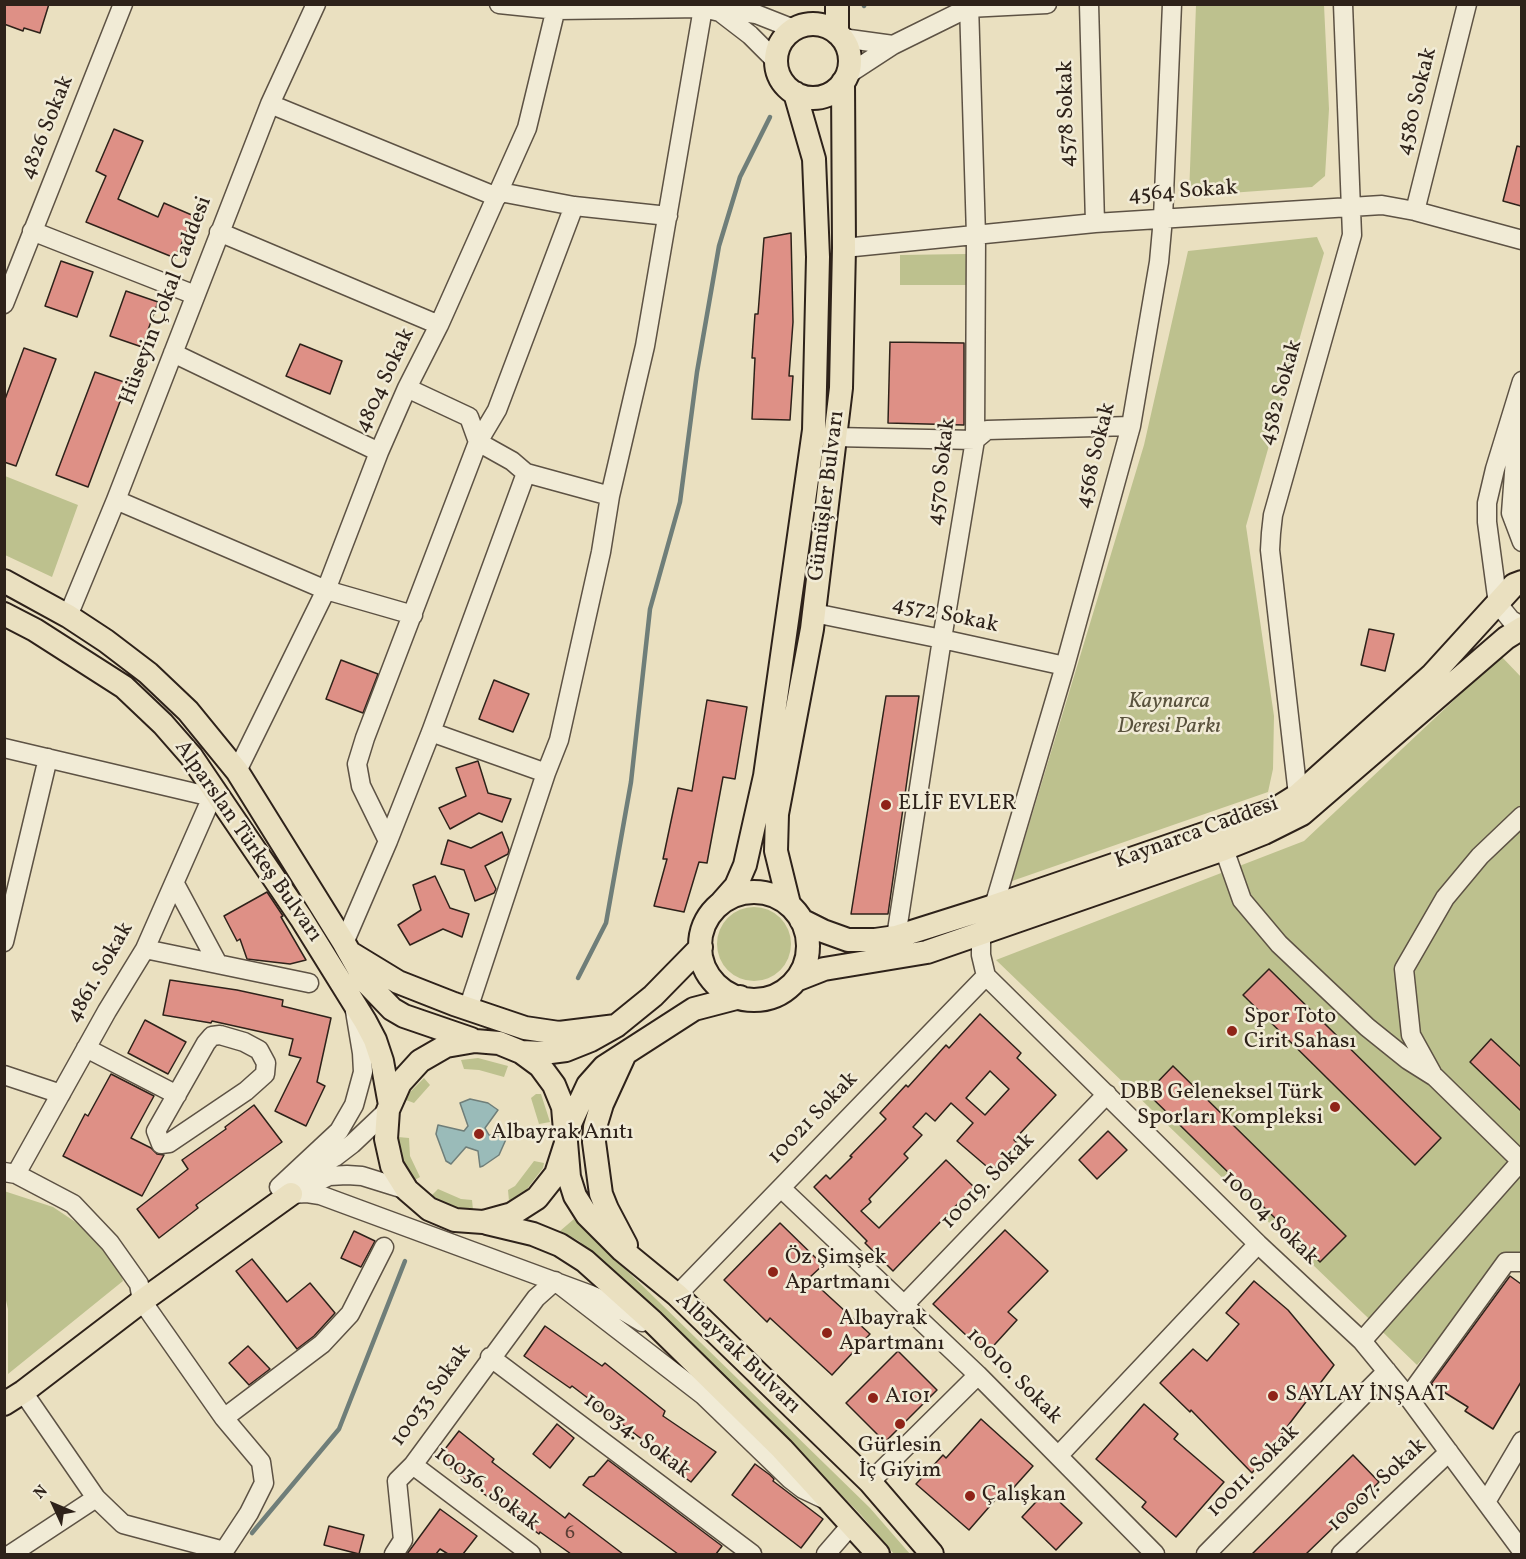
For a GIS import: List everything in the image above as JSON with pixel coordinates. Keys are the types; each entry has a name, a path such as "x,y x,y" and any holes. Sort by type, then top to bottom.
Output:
{"main road":[{"path":"837,4 840,35 849,52 849,68 845,78 838,88 825,96 810,98 795,93 783,83 777,69 777,53 783,39 798,20 808,24 824,25 840,35"},
{"name":"Gümüşler Bulvarı","path":"795,912 776,851 777,814 814,614 841,388 845,78"},
{"name":"Gümüşler Bulvarı","path":"721,903 736,886 745,865 765,777 814,430 818,257 814,159 795,93"},
{"name":"Alparslan Türkeş Bulvarı","path":"4,580 68,616 148,673 188,711 237,771 366,982 392,1009 417,1022 475,1041"},
{"name":"Kaynarca Caddesi","path":"721,903 738,894 756,892 772,895 823,931 848,940 896,937 994,906 1274,810 1298,795 1432,675 1514,585 1521,582"},
{"name":"Alparslan Türkeş Bulvarı","path":"4,614 35,630 124,687 163,724 191,756 215,795 301,918 375,1040 389,1108"},
{"name":"Kaynarca Caddesi","path":"701,947 706,970 716,984 732,995 749,1000 768,998 783,992 796,980 824,969 927,952 1224,849 1302,814 1521,627"},
{"path":"521,1052 543,1053 566,1050 591,1040 615,1026 653,996 701,947 702,934 709,917 721,903"},
{"path":"795,912 807,931 808,948 805,965 796,980"},
{"name":"Alparslan Türkeş Bulvarı","path":"346,947 398,982 468,1010 525,1028 559,1033 615,1026"},
{"name":"Kaynarca Caddesi","path":"566,1138 588,1085 604,1067 694,1009 740,997"},
{"path":"475,1041 499,1044 521,1052 540,1066 554,1085 563,1107 566,1138 556,1174 537,1198 512,1214 483,1222 455,1220 429,1209 407,1190 392,1166 386,1139 389,1108 400,1083 420,1061 446,1046 475,1041"},
{"path":"626,1052 602,1104 595,1127 594,1142 601,1194 634,1259"},
{"name":"Albayrak Bulvarı","path":"566,1138 569,1177 579,1206 604,1233 677,1295 870,1482 932,1554"},
{"path":"11,1394 141,1293 285,1190"},
{"name":"Albayrak Bulvarı","path":"483,1222 533,1234 574,1252 678,1346 829,1500 878,1554"}],"street":[{"name":"4826 Sokak","path":"4,304 123,4"},
{"name":"Hüseyin Çokal Caddesi","path":"68,616 116,500 270,104 316,4"},
{"path":"499,4 736,11 798,20"},
{"path":"845,78 893,45 969,6 1047,4"},
{"name":"4578 Sokak","path":"1089,4 1095,223"},
{"name":"4568 Sokak","path":"994,906 1065,666 1131,426 1159,262 1172,4"},
{"name":"4582 Sokak","path":"1298,795 1272,562 1271,533 1273,515 1352,235 1343,4"},
{"name":"4580 Sokak","path":"1414,211 1467,4"},
{"name":"4570 Sokak","path":"896,937 975,440 976,236 969,6"},
{"name":"4804 Sokak","path":"237,771 326,590 379,452 499,194 527,128 557,7"},
{"path":"712,10 750,35 776,61"},
{"path":"468,1010 559,740 601,552 610,496 645,346 668,216 712,10"},
{"path":"840,35 893,45"},
{"path":"270,104 499,194 574,206 668,216"},
{"name":"4564 Sokak","path":"844,248 1095,223 1382,205 1414,211 1521,240"},
{"path":"388,841 361,786 357,764 478,442 498,410 574,206"},
{"path":"32,231 195,295"},
{"path":"219,232 439,325"},
{"path":"173,353 379,452"},
{"path":"1521,382 1511,513 1521,542"},
{"path":"1521,382 1487,503 1487,522 1498,604 1511,620 1521,627"},
{"path":"407,388 469,417 478,442 512,461 526,473 610,496"},
{"path":"836,437 975,440 987,430 1131,426"},
{"path":"346,947 431,732 526,473"},
{"path":"116,500 326,590 413,615"},
{"name":"4572 Sokak","path":"814,614 1065,666"},
{"path":"431,732 546,773"},
{"path":"4,748 215,795"},
{"path":"4,942 48,758"},
{"name":"4861. Sokak","path":"10,1173 61,1094 145,950 215,795"},
{"path":"1435,1077 1411,1035 1404,969 1445,898 1480,856 1521,816"},
{"path":"1224,849 1242,900 1280,944 1367,1027 1408,1060 1435,1077 1521,1161 1362,1341"},
{"path":"175,884 218,964"},
{"path":"981,933 981,955 986,976"},
{"path":"145,950 309,983"},
{"name":"10004 Sokak","path":"986,976 1258,1244 1362,1341 1408,1397 1521,1551"},
{"name":"10021 Sokak","path":"677,1295 986,976"},
{"path":"285,1190 339,1131 354,1105 363,1072 353,1002"},
{"path":"220,1035 244,1042 259,1050 266,1063 265,1074 246,1091 169,1143 161,1144 156,1131 177,1095 212,1036 220,1035"},
{"path":"86,1048 177,1095"},
{"path":"4,1075 61,1094"},
{"name":"10019. Sokak","path":"905,1304 1107,1094"},
{"path":"285,1190 335,1157 389,1108"},
{"path":"10,1173 73,1204 110,1243 224,1418 261,1462 264,1484 227,1553 123,1524 96,1498 11,1394"},
{"path":"285,1190 329,1176 347,1175 362,1176 407,1190"},
{"name":"10010. Sokak","path":"782,1188 978,1375 1155,1554"},
{"path":"285,1190 320,1195 555,1281 610,1303 678,1346"},
{"path":"1059,1455 1258,1244"},
{"path":"224,1418 322,1344 350,1314 384,1247"},
{"path":"1408,1397 1506,1262 1521,1262"},
{"name":"10033 Sokak","path":"394,1554 403,1540 398,1481 413,1465 490,1357 536,1298 555,1281"},
{"name":"Albayrak Bulvarı","path":"555,1281 703,1395 790,1479 818,1497 829,1500"},
{"name":"10034. Sokak","path":"490,1357 752,1554"},
{"name":"10011. Sokak","path":"1206,1554 1387,1371"},
{"path":"870,1482 978,1375"},
{"name":"Albayrak Bulvarı","path":"703,1395 737,1405"},
{"path":"1486,1502 1521,1441"},
{"name":"10007. Sokak","path":"1341,1554 1449,1452"},
{"name":"10036. Sokak","path":"413,1465 531,1554"},
{"path":"11,1554 96,1498"},
{"path":"826,1554 852,1524"}],"green space":[{"path":"1196,5 1324,5 1329,109 1325,176 1312,187 1189,196"},
{"name":"Kaynarca Deresi Parkı","path":"1317,237 1324,253 1246,526 1274,716 1273,769 1268,792 1012,881 1144,445 1188,251"},
{"path":"966,254 966,285 900,285 900,255"},
{"path":"5,476 78,505 52,577 5,555"},
{"name":"DBB Geleneksel Türk Sporları Kompleksi","path":"1501,656 1522,678 1521,1256 1508,1254 1417,1365 996,960 1304,841"},
{"path":"754,907 775,913 785,923 791,944 785,965 775,975 754,981 733,975 723,965 717,944 723,923 733,913"},
{"path":"478,1058 508,1066 504,1077 479,1070 464,1069 461,1060"},
{"path":"424,1078 430,1085 414,1103 406,1100 410,1092"},
{"path":"536,1094 541,1094 550,1122 539,1124 531,1098"},
{"path":"398,1137 409,1138 410,1156 420,1177 413,1181 404,1165"},
{"path":"534,1161 544,1163 543,1168 527,1189 509,1201 508,1190 515,1186"},
{"path":"438,1189 461,1199 472,1200 473,1210 460,1209 436,1200 431,1196"},
{"path":"4,1191 53,1207 86,1229 119,1268 123,1281 8,1374 8,1309 4,1292"},
{"path":"574,1219 870,1508 910,1554 894,1554 861,1515 739,1390 579,1241 560,1231"}],"water":[{"path":"470,1099 488,1103 498,1110 485,1128 489,1135 507,1137 499,1155 480,1167 478,1151 466,1147 451,1164 446,1161 436,1134 438,1125 464,1131 468,1126 460,1103"}],"building":[{"path":"4,4 49,4 40,33 24,28 23,31 4,24"},
{"path":"114,129 143,141 118,199 158,217 164,203 194,216 175,258 86,222 106,176 96,171"},
{"path":"1517,146 1521,147 1521,206 1503,201"},
{"path":"791,233 793,322 789,376 793,376 790,420 752,419 755,358 752,358 764,238"},
{"path":"61,261 93,272 77,317 45,306"},
{"path":"126,291 158,302 142,347 110,336"},
{"path":"890,342 964,343 964,425 888,423"},
{"path":"300,344 342,361 330,394 286,376"},
{"path":"24,348 56,359 16,466 4,462 4,402"},
{"path":"95,372 127,383 88,487 56,475"},
{"path":"1369,629 1394,634 1385,671 1361,665"},
{"path":"341,660 378,674 363,713 326,699"},
{"path":"494,680 529,694 513,732 479,719"},
{"name":"ELİF EVLER","path":"886,696 919,696 888,914 851,914"},
{"path":"707,700 747,707 735,779 723,777 707,863 699,862 684,912 654,906 667,859 663,859 678,788 692,791"},
{"path":"478,761 488,793 511,799 502,822 479,813 450,829 439,808 466,796 456,768"},
{"path":"502,832 509,850 508,854 485,866 496,889 494,893 475,901 464,870 441,864 448,840 471,848"},
{"path":"435,876 450,908 469,914 462,937 443,929 410,945 398,925 421,910 413,885"},
{"path":"267,892 283,916 281,917 306,960 290,964 247,959 240,939 237,941 224,916"},
{"path":"1269,969 1441,1138 1415,1165 1243,995"},
{"path":"170,980 237,990 283,1000 282,1006 331,1018 317,1082 325,1086 306,1126 275,1111 301,1058 289,1055 293,1039 212,1021 211,1023 163,1015"},
{"path":"980,1014 1021,1053 1017,1058 1056,1095 1014,1140 1017,1143 992,1171 957,1141 973,1123 951,1103 935,1121 926,1113 913,1127 922,1135 904,1154 908,1158 869,1199 871,1202 861,1211 879,1228 946,1160 974,1187 893,1271 814,1187 826,1175 830,1179 852,1157 850,1156 886,1119 880,1113 906,1085 908,1087 946,1045 949,1048","holes":["990,1071 1009,1089 985,1115 966,1098"]},
{"path":"145,1020 186,1042 168,1074 128,1053"},
{"path":"1491,1039 1521,1067 1521,1111 1470,1062"},
{"path":"1173,1066 1346,1236 1320,1262 1147,1093"},
{"path":"111,1074 154,1096 131,1138 151,1148 157,1154 164,1155 142,1196 63,1156 85,1114 88,1116"},
{"path":"254,1105 282,1142 196,1205 198,1208 159,1238 137,1209 188,1169 182,1160 226,1129 225,1127"},
{"path":"1108,1131 1127,1150 1097,1179 1079,1160"},
{"path":"780,1223 823,1265 809,1278 870,1334 832,1375 770,1318 767,1322 724,1280"},
{"path":"1005,1230 1048,1271 1008,1312 1017,1320 986,1354 933,1304"},
{"path":"354,1231 375,1241 361,1267 341,1258"},
{"path":"252,1259 287,1302 310,1283 335,1313 314,1336 297,1349 236,1271"},
{"path":"1510,1276 1521,1284 1521,1382 1493,1429 1465,1411 1468,1407 1431,1384"},
{"path":"1254,1281 1288,1310 1334,1365 1252,1473 1191,1410 1190,1412 1160,1383 1193,1349 1207,1361 1239,1324 1226,1313"},
{"path":"545,1326 602,1366 605,1363 665,1411 663,1416 716,1452 691,1482 657,1458 660,1453 572,1386 570,1388 524,1356"},
{"path":"248,1346 270,1369 249,1385 229,1363"},
{"path":"898,1351 937,1390 885,1442 846,1403"},
{"path":"1144,1404 1178,1434 1174,1439 1224,1482 1176,1537 1142,1507 1146,1502 1096,1459"},
{"path":"981,1419 1033,1466 1007,1495 1003,1491 969,1530 916,1484 943,1455 946,1458"},
{"path":"557,1424 574,1438 550,1468 533,1454"},
{"path":"459,1431 494,1459 492,1462 565,1518 569,1513 623,1554 571,1554 540,1532 539,1534 473,1486 438,1458"},
{"path":"1353,1455 1379,1482 1342,1519 1306,1554 1252,1554"},
{"path":"608,1460 722,1546 716,1554 678,1554 583,1485"},
{"path":"755,1464 770,1475 773,1481 823,1519 801,1548 732,1495"},
{"path":"1047,1490 1082,1523 1056,1550 1022,1517"},
{"path":"440,1509 477,1536 463,1554 448,1554 440,1549 436,1554 407,1554"},
{"path":"329,1526 364,1535 359,1554 324,1545"}],"waterway":[{"path":"578,978 606,923 631,782 650,609 680,502 697,372 719,246 740,177 770,117"},
{"path":"252,1533 339,1429 405,1261"}],"place":[{"name":"ELİF EVLER","path":"886,805"},
{"name":"Spor Toto Cirit Sahası","path":"1232,1031"},
{"name":"DBB Geleneksel Türk Sporları Kompleksi","path":"1335,1107"},
{"name":"Albayrak Anıtı","path":"479,1134"},
{"name":"Öz Şimşek Apartmanı","path":"773,1272"},
{"name":"Albayrak Apartmanı","path":"827,1333"},
{"name":"SAYLAY İNŞAAT","path":"1273,1396"},
{"name":"A101","path":"873,1398"},
{"name":"Gürlesin İç Giyim","path":"900,1424"},
{"name":"Çalışkan","path":"970,1496"}]}
